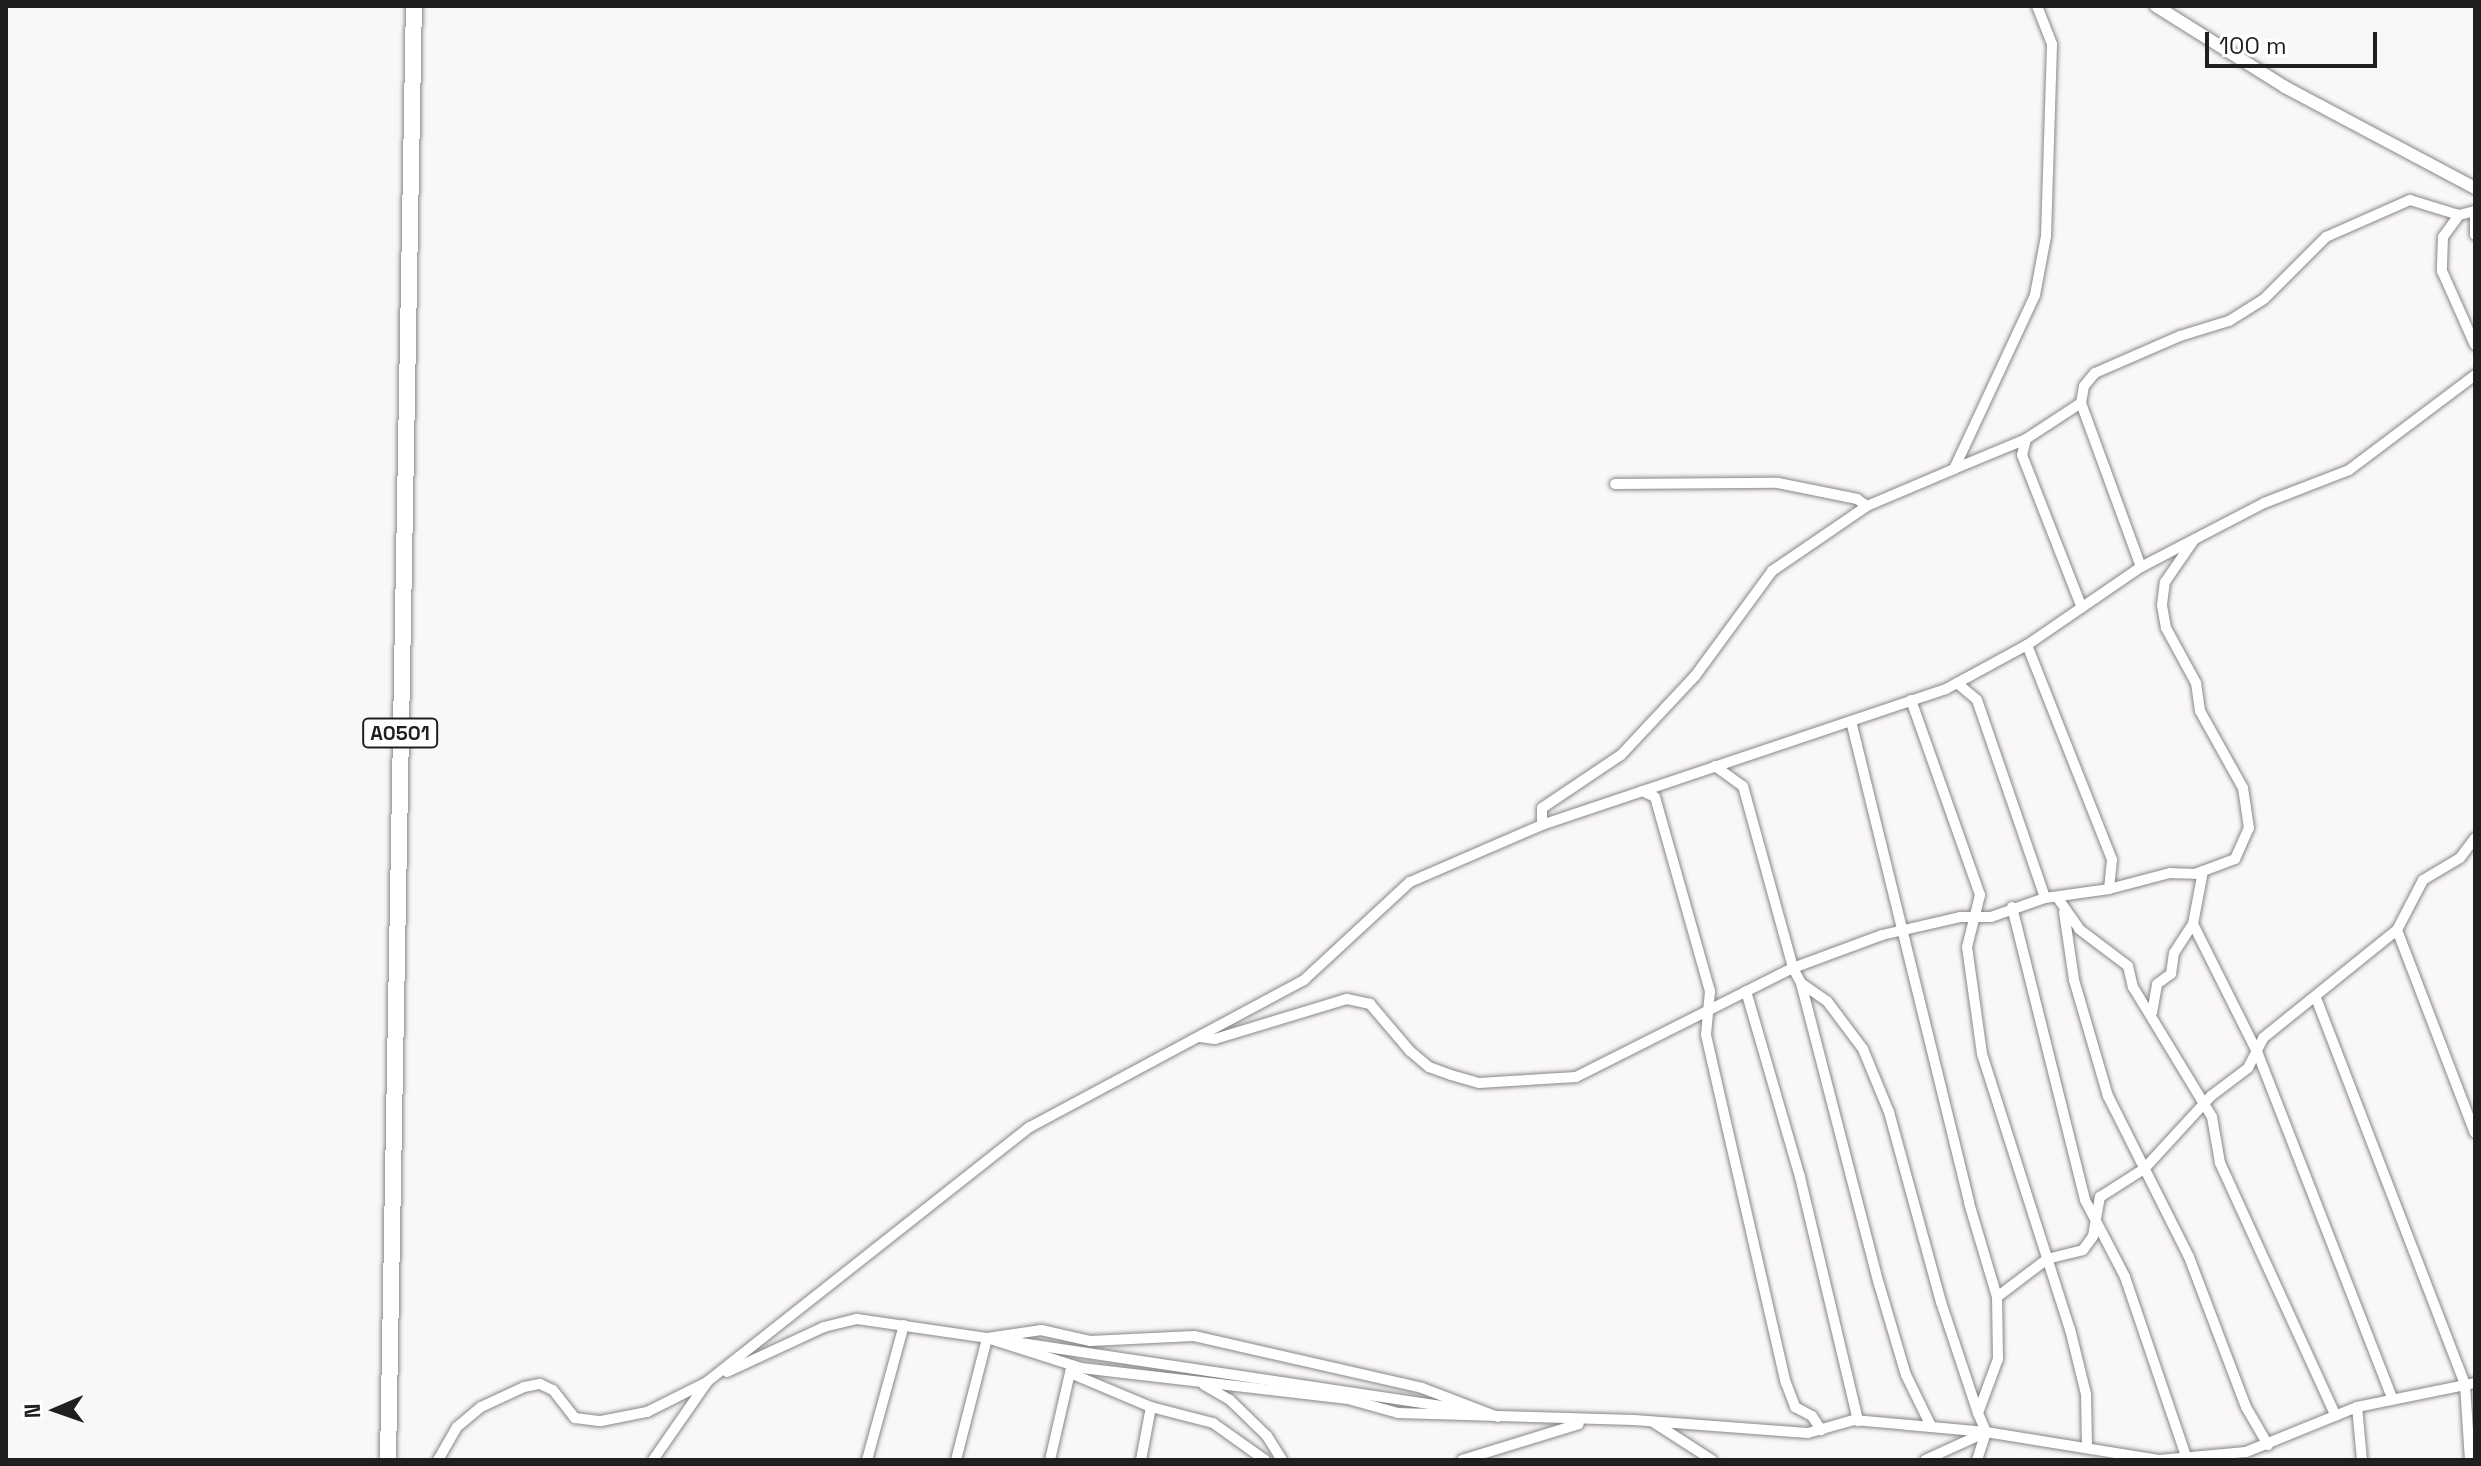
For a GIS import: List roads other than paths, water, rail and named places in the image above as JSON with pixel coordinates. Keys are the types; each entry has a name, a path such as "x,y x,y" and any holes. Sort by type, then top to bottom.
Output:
{"highway":[{"name":"A0501","path":"388,1460 414,6"}],"street":[{"path":"1954,469 2035,295 2046,236 2052,44 2037,6"},
{"path":"2156,6 2285,87 2475,188"},
{"path":"2141,567 2081,403 2084,386 2095,373 2180,336 2229,321 2264,299 2326,237 2410,200 2459,215 2475,211 2475,235"},
{"path":"2459,215 2443,237 2442,271 2475,345"},
{"path":"653,1460 708,1381 1030,1127 1304,980 1410,882 1542,825 1957,683 2027,645 2141,567 2314,480 2349,470 2475,375"},
{"path":"1542,825 1542,808 1621,755 1695,676 1772,571 1867,506 2026,439 2081,403"},
{"path":"2026,439 2022,455 2026,475 2082,608"},
{"path":"1615,484 1778,483 1857,499 1867,506"},
{"path":"1198,1037 1215,1039 1347,999 1370,1004 1429,1067 1479,1083 1507,1084 1576,1077 1793,968 1905,930 1974,917 1991,917 2012,907 2045,898 2109,889 2170,873 2203,871 2241,853 2249,828 2243,788 2200,711 2196,683 2166,628 2162,605 2165,582 2196,538"},
{"path":"2027,645 2112,860 2109,889"},
{"path":"1957,683 1977,700 2045,898"},
{"path":"1911,700 1980,895 1967,947 1969,986 1982,1054 2086,1394 2093,1452"},
{"path":"1851,721 1905,930 1969,1203 1997,1297 1998,1359 1978,1413"},
{"path":"1715,766 1743,786 1793,968 1801,983 1879,1284 1906,1375 1931,1426"},
{"path":"1642,791 1655,797 1710,991 1706,1035 1786,1383 1795,1407 1812,1416 1821,1430"},
{"path":"1997,1297 2047,1259 2083,1250 2093,1236 2100,1197 2144,1169 2258,1054 2263,1038 2397,930 2423,880 2460,858 2475,840"},
{"path":"2152,1013 2157,984 2171,974 2174,953 2193,924 2203,871"},
{"path":"2057,897 2063,910 2074,980 2108,1096 2189,1257 2246,1407 2268,1445"},
{"path":"2012,907 2063,1125 2085,1200 2096,1214 2125,1277 2187,1459"},
{"path":"2063,910 2086,935 2128,966 2133,987 2152,1013 2216,1126 2220,1163 2336,1416"},
{"path":"2193,924 2258,1054 2392,1397"},
{"path":"2397,930 2475,1133"},
{"path":"1801,983 1827,1001 1863,1049 1884,1099 1986,1432 1977,1460"},
{"path":"1746,991 1800,1177 1858,1421"},
{"path":"2316,998 2470,1384 2470,1460"},
{"path":"438,1460 457,1427 481,1407 524,1387 540,1384 553,1390 575,1418 601,1421 647,1412 824,1327 857,1319 1487,1413"},
{"path":"867,1460 899,1324"},
{"path":"987,1338 1041,1330 1090,1341 1194,1336 1422,1388 1507,1420"},
{"path":"987,1338 1071,1369 1151,1407 1213,1423 1265,1460"},
{"path":"956,1460 987,1338"},
{"path":"1071,1369 1348,1399 1398,1413 1507,1420 1651,1421 1751,1432 1821,1430 1858,1421 1986,1432 2093,1452 2159,1460 2247,1456 2357,1407 2392,1397 2470,1384"},
{"path":"1050,1460 1071,1369"},
{"path":"1201,1383 1230,1400 1267,1436 1282,1460"},
{"path":"1141,1460 1151,1407"},
{"path":"2357,1407 2362,1460"},
{"path":"1462,1460 1589,1421"},
{"path":"1651,1421 1712,1460"},
{"path":"1925,1460 1986,1432"}]}
